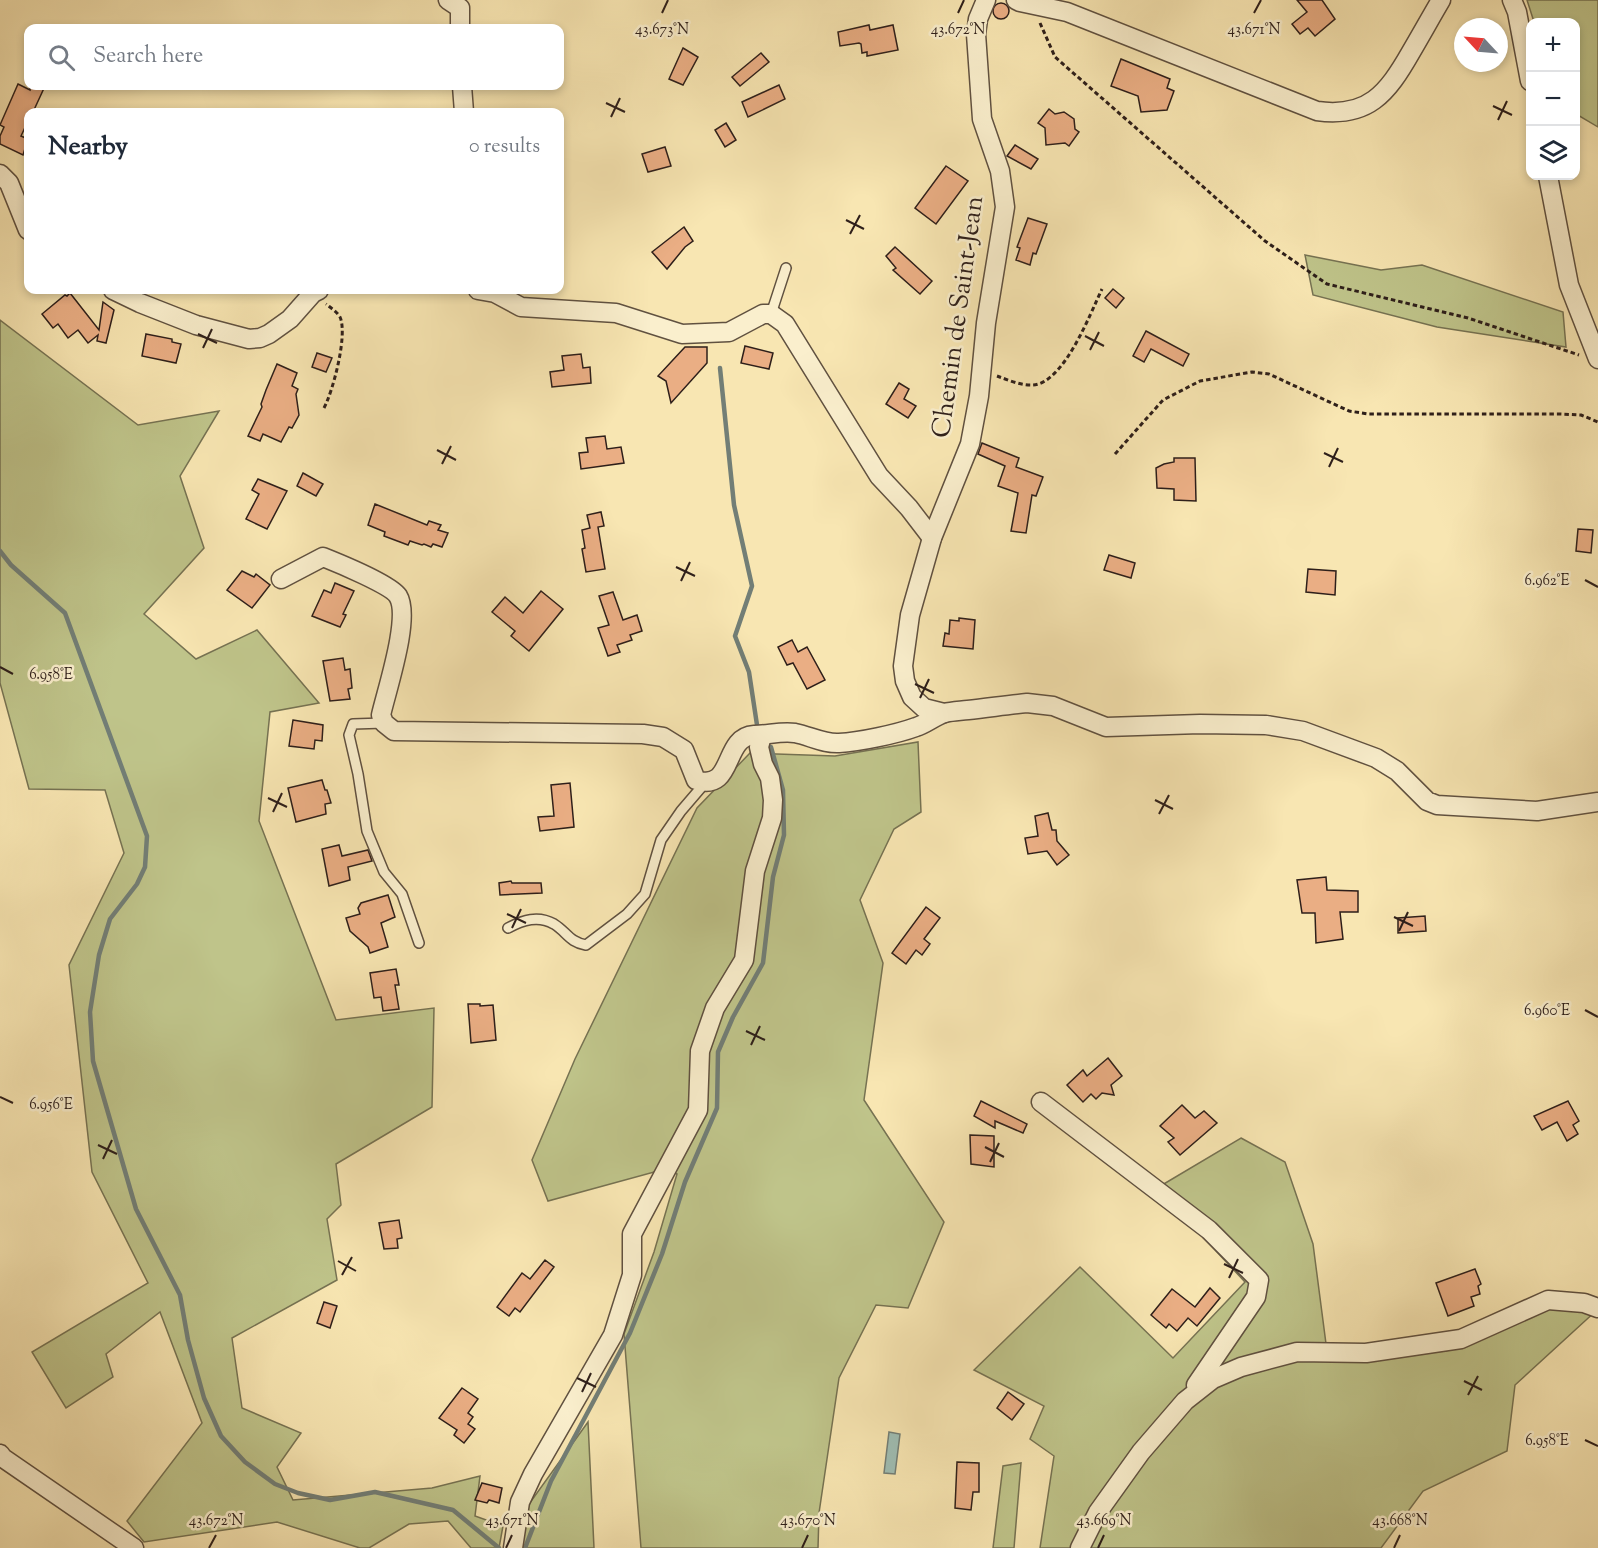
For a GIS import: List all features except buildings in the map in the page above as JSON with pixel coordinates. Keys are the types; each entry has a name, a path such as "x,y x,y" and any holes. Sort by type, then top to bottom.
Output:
{"street":[{"path":"448,0 459,8 460,24"},
{"name":"Chemin de Saint-Jean","path":"944,713 924,708 912,697 905,681 903,666 910,615 932,538 970,444 1005,207 1000,171 982,119 976,34 978,18 986,0"},
{"path":"1024,2 1067,12 1317,111 1342,113 1375,102 1385,92 1396,78 1441,0"},
{"path":"1512,0 1517,12 1528,72"},
{"path":"462,90 464,108"},
{"path":"0,174 9,183 24,220"},
{"path":"1549,180 1569,285 1593,359"},
{"path":"121,294 196,325 249,339 269,334 290,319 311,294"},
{"path":"495,294 521,306 616,313 682,334 729,332 763,314 771,314 785,324 879,476 909,508 932,538"},
{"path":"282,579 323,557 387,587 398,595 402,612 402,630 381,715 384,723 394,731 663,737 684,750 696,780 705,783 716,780 725,768 733,749 740,741 752,735 762,736 773,732 795,733 826,743 840,744 917,727 944,713 1027,702 1053,706 1106,727 1200,723 1303,730 1376,758 1397,771 1427,801 1437,805 1537,811 1598,802"},
{"path":"513,1548 520,1502 533,1474 613,1335 632,1275 632,1234 698,1110 700,1051 715,1008 744,960 755,872 772,818 773,800 770,778 759,747 762,736"},
{"path":"1041,1102 1209,1230 1259,1280 1257,1297 1231,1337 1185,1401 1141,1452 1098,1512 1080,1548"},
{"path":"1185,1401 1213,1379 1231,1371 1297,1352 1366,1353 1461,1339 1548,1300 1584,1303 1598,1308"},
{"path":"0,1454 134,1548"}],"lane":[{"path":"771,314 786,268"},
{"path":"384,723 353,724 349,735 367,831 384,872 402,894 419,944"},
{"path":"508,928 520,921 534,918 554,924 575,943 586,945 627,914 645,894 661,840 681,811 705,783"}],"path":[{"path":"1024,2 1055,57 1265,241 1327,284 1468,318 1593,359"},
{"path":"981,371 1024,384 1034,385 1051,378 1074,346 1102,289"},
{"path":"320,294 323,303 339,315 343,333 339,357 324,408"},
{"path":"1115,454 1163,400 1200,381 1252,372 1269,375 1349,411 1560,414 1581,415 1598,422"}],"green space":[{"path":"1527,0 1598,0 1598,127 1580,116 1580,18 1533,18"},
{"path":"1305,255 1381,270 1422,265 1563,312 1566,347 1437,327 1313,295"},
{"path":"0,320 138,425 219,411 180,476 204,548 144,614 196,659 257,630 319,703 270,712 259,821 336,1020 434,1008 432,1107 336,1164 341,1205 327,1219 337,1280 232,1338 242,1408 301,1433 277,1467 293,1500 432,1488 480,1476 475,1516 503,1526 499,1548 471,1548 448,1521 409,1524 369,1548 360,1548 277,1522 144,1542 127,1521 202,1423 160,1312 106,1354 113,1377 66,1408 32,1352 148,1283 92,1172 69,965 124,853 105,790 29,789 0,683"},
{"path":"918,742 921,812 894,829 860,900 883,963 864,1100 944,1222 908,1308 876,1305 839,1378 819,1513 818,1548 641,1548 624,1334 654,1252 677,1174 665,1169 548,1201 532,1160 575,1059 697,808 750,753 835,756"},
{"path":"1241,1138 1285,1162 1313,1244 1328,1359 1446,1351 1560,1305 1597,1310 1515,1385 1507,1451 1423,1491 1381,1548 1040,1548 1054,1456 1030,1439 1044,1406 974,1370 1080,1267 1173,1358 1245,1282 1157,1188"},
{"path":"588,1422 594,1548 519,1548 529,1504"},
{"path":"1021,1463 1014,1548 993,1548 1003,1466"}],"water":[{"path":"889,1432 900,1434 895,1474 884,1473"}],"waterway":[{"path":"720,368 734,505 752,586 735,636 749,672 757,725"},
{"path":"0,551 11,565 65,613 147,836 145,867 137,884 110,919 99,955 90,1012 93,1061 136,1209 180,1295 188,1340 204,1398 221,1436 245,1462 275,1484 298,1493 330,1500 375,1492 453,1510 499,1548"},
{"path":"525,1548 551,1481 630,1333 662,1254 685,1182 717,1108 718,1052 733,1017 763,963 773,877 784,835 783,790 771,747"}]}
